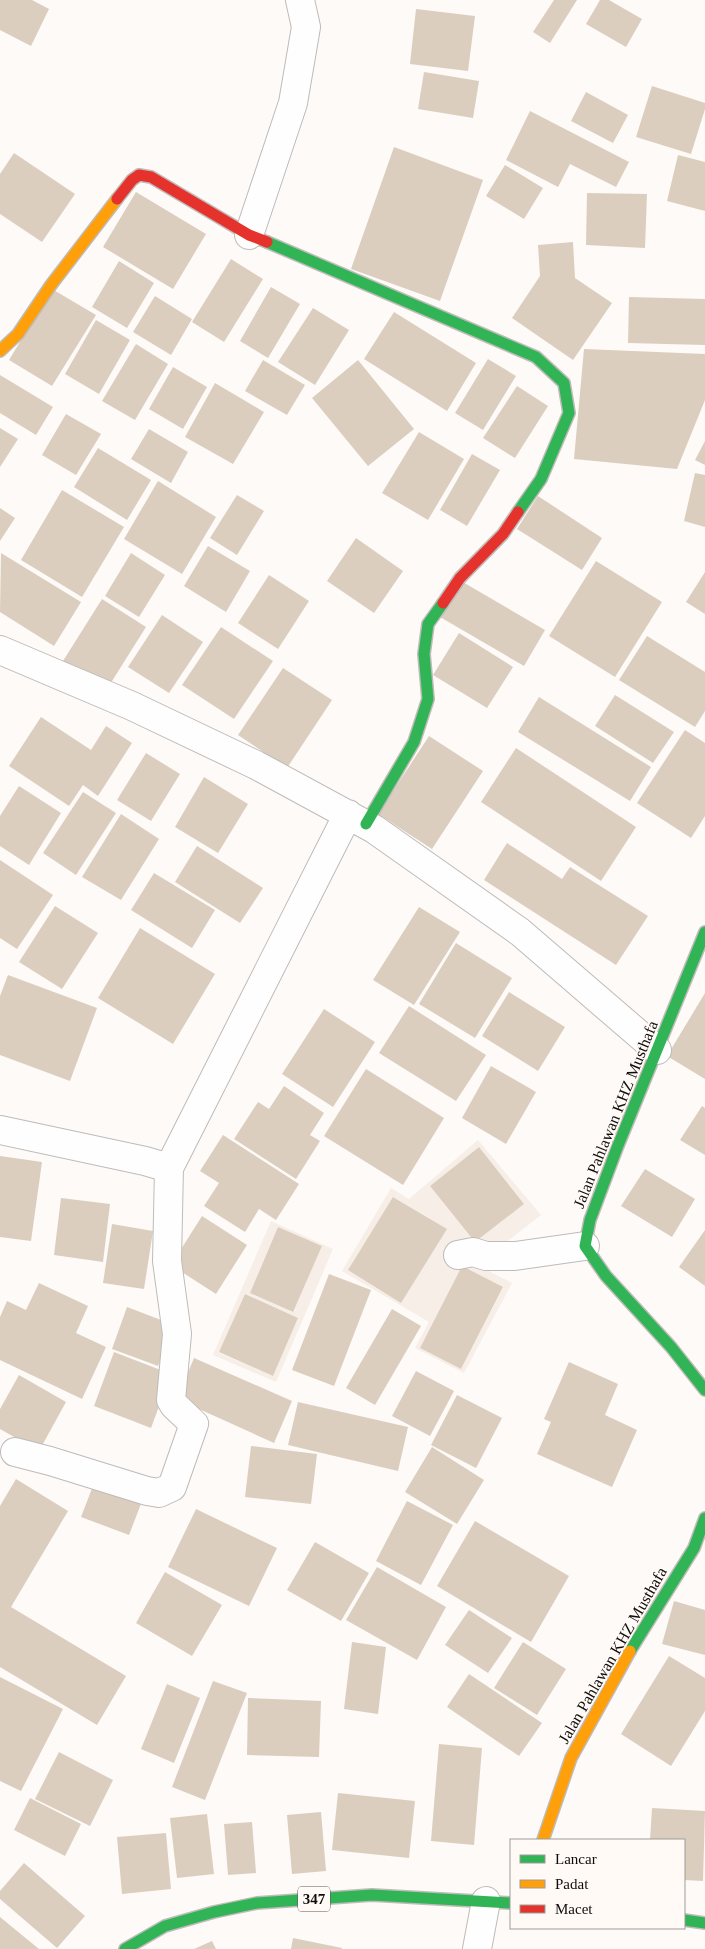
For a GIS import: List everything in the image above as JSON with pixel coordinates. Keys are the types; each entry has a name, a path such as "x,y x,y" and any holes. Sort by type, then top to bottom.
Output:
{"street":[{"path":"249,235 293,103 306,27 300,0"},
{"path":"0,351 10,345 18,336 38,302 132,180 140,175 150,177 249,235 536,357 564,383 569,414 542,480 503,534 460,578 428,624 424,654 428,699 414,742 357,819 169,1168 168,1261 176,1334 172,1400 174,1405 194,1424 172,1487 159,1492 147,1492 50,1461 15,1452"},
{"path":"0,650 132,706 256,765 357,819 520,932 657,1050"},
{"name":"Jalan Pahlawan KHZ Musthafa","path":"586,1246 590,1220 617,1148 705,932"},
{"path":"0,1130 169,1168"},
{"path":"458,1255 473,1252 486,1256 515,1256 586,1246 606,1276 671,1347 705,1390"},
{"name":"Jalan Pahlawan KHZ Musthafa","path":"543,1839 571,1758 582,1736 632,1648 694,1548 705,1518"},
{"name":"347","path":"125,1949 165,1926 214,1912 257,1903 372,1895 499,1902"},
{"path":"477,1949 499,1902"},
{"path":"685,1920 705,1923"}],"shaded area":[{"path":"478,1140 541,1215 477,1265 512,1283 464,1373 415,1348 429,1322 342,1271 391,1188 409,1199","holes":["479,1147 524,1204 475,1242 430,1186","394,1197 447,1229 348,1270","462,1267 503,1288 461,1369 420,1348"]},
{"path":"271,1221 333,1249 276,1382 213,1355","holes":["278,1227 322,1246 292,1312 250,1293","245,1294 298,1318 273,1376 219,1353"]}],"building":[{"path":"0,0 32,0 49,9 31,46 0,30"},
{"path":"554,0 577,0 550,43 533,32"},
{"path":"600,0 609,0 642,19 626,47 586,24"},
{"path":"416,9 475,16 468,71 410,64"},
{"path":"424,72 479,81 473,118 418,109"},
{"path":"652,86 705,103 705,109 691,154 636,137"},
{"path":"586,92 628,115 613,143 571,121"},
{"path":"530,111 629,162 616,187 570,164 558,187 506,160"},
{"path":"394,147 483,180 440,301 351,269"},
{"path":"14,153 75,194 42,242 0,214 0,174"},
{"path":"678,155 705,162 705,211 667,201"},
{"path":"505,165 543,188 524,219 486,196"},
{"path":"136,192 206,234 173,289 103,247"},
{"path":"587,193 647,194 645,248 586,245"},
{"path":"573,242 575,278 612,303 573,360 512,318 540,276 538,245"},
{"path":"231,259 263,279 224,342 192,322"},
{"path":"119,261 154,283 127,328 92,307"},
{"path":"271,287 300,304 268,358 240,341"},
{"path":"52,289 96,315 52,386 9,360"},
{"path":"155,296 192,319 171,355 133,332"},
{"path":"629,297 705,299 705,345 628,343"},
{"path":"313,308 349,330 315,385 278,362"},
{"path":"394,312 476,363 447,411 364,359"},
{"path":"96,320 130,340 99,394 65,374"},
{"path":"136,344 168,364 135,420 102,401"},
{"path":"584,349 705,354 705,400 677,469 574,459"},
{"path":"488,359 516,376 483,430 455,413"},
{"path":"263,360 305,385 287,415 245,391"},
{"path":"358,360 414,429 368,466 312,398"},
{"path":"173,367 207,387 183,429 149,409"},
{"path":"0,375 53,407 36,435 0,413"},
{"path":"215,383 264,412 233,464 185,437"},
{"path":"517,386 548,406 515,458 483,438"},
{"path":"66,414 101,434 76,475 42,455"},
{"path":"0,428 18,439 0,467"},
{"path":"149,429 188,452 171,483 131,459"},
{"path":"419,432 464,459 428,520 382,493"},
{"path":"705,441 705,465 695,460"},
{"path":"98,448 151,480 127,520 74,487"},
{"path":"472,454 500,470 467,526 440,510"},
{"path":"695,473 705,475 705,527 684,521"},
{"path":"158,481 216,517 182,574 124,539"},
{"path":"62,490 124,527 82,597 21,560"},
{"path":"237,495 264,511 237,555 210,538"},
{"path":"538,496 602,538 582,570 517,529"},
{"path":"0,508 15,518 0,541"},
{"path":"356,538 403,571 374,613 327,581"},
{"path":"208,546 250,571 226,612 184,586"},
{"path":"1,553 81,602 54,646 0,612"},
{"path":"131,553 165,575 139,617 105,596"},
{"path":"596,561 662,602 615,677 549,636"},
{"path":"705,572 705,614 686,602"},
{"path":"269,575 309,601 278,649 238,623"},
{"path":"461,581 545,630 524,666 440,617"},
{"path":"102,599 146,627 107,689 63,661"},
{"path":"162,615 203,642 169,693 128,667"},
{"path":"221,627 273,661 234,719 182,685"},
{"path":"459,633 513,667 487,708 433,675"},
{"path":"647,636 705,672 705,711 695,727 619,680"},
{"path":"283,668 332,700 287,768 238,735"},
{"path":"615,695 674,732 653,763 595,726"},
{"path":"539,697 651,767 630,801 518,732"},
{"path":"41,717 91,750 106,726 132,743 98,796 83,785 69,806 9,766"},
{"path":"685,730 705,743 705,816 691,838 637,803"},
{"path":"429,736 483,771 432,849 378,814"},
{"path":"516,748 636,827 601,881 481,802"},
{"path":"146,753 180,774 151,821 117,800"},
{"path":"204,777 248,804 218,853 175,827"},
{"path":"19,786 61,813 29,865 0,846 0,816"},
{"path":"83,792 116,813 76,875 43,853"},
{"path":"121,814 159,839 121,900 82,877"},
{"path":"507,843 562,879 570,867 648,916 616,965 484,880"},
{"path":"197,846 263,888 240,923 175,882"},
{"path":"0,860 53,895 17,949 0,938"},
{"path":"154,873 215,910 192,948 131,910"},
{"path":"55,906 98,933 62,989 19,962"},
{"path":"419,907 460,932 414,1005 373,980"},
{"path":"140,928 215,974 173,1044 98,998"},
{"path":"456,943 512,978 475,1038 419,1004"},
{"path":"8,975 97,1008 70,1081 0,1055 0,996"},
{"path":"509,992 565,1027 538,1071 482,1036"},
{"path":"705,993 705,1079 667,1056"},
{"path":"409,1006 486,1055 456,1101 379,1053"},
{"path":"324,1009 375,1042 333,1107 282,1074"},
{"path":"491,1066 536,1092 506,1144 462,1118"},
{"path":"366,1069 444,1118 403,1185 324,1136"},
{"path":"284,1086 324,1113 310,1135 320,1141 296,1179 234,1139 258,1102 269,1109"},
{"path":"702,1106 705,1108 705,1155 680,1140"},
{"path":"223,1135 299,1184 276,1220 259,1209 245,1232 204,1206 219,1183 200,1171"},
{"path":"479,1147 524,1204 475,1242 430,1186"},
{"path":"0,1156 42,1162 31,1241 0,1237"},
{"path":"645,1169 695,1199 672,1237 621,1206"},
{"path":"393,1197 447,1229 401,1303 348,1270"},
{"path":"61,1198 110,1204 103,1262 54,1255"},
{"path":"202,1216 247,1245 216,1294 171,1265"},
{"path":"112,1224 153,1231 144,1289 103,1283"},
{"path":"278,1227 322,1246 293,1312 250,1293"},
{"path":"705,1230 705,1286 679,1267"},
{"path":"462,1266 503,1287 461,1369 420,1348"},
{"path":"329,1274 371,1290 334,1386 292,1370"},
{"path":"39,1283 88,1306 76,1333 106,1347 82,1399 0,1360 0,1317 7,1301 26,1310"},
{"path":"245,1294 298,1318 273,1376 219,1352"},
{"path":"127,1307 174,1325 158,1366 112,1349"},
{"path":"392,1309 421,1326 375,1405 346,1388"},
{"path":"114,1352 171,1374 151,1428 94,1406"},
{"path":"194,1358 292,1401 274,1443 177,1399"},
{"path":"569,1362 618,1384 605,1415 637,1430 612,1487 537,1454 551,1422 544,1419"},
{"path":"416,1371 454,1391 430,1436 392,1416"},
{"path":"19,1375 66,1402 39,1451 0,1429 0,1409"},
{"path":"457,1395 502,1418 476,1468 431,1445"},
{"path":"298,1402 408,1427 398,1471 288,1445"},
{"path":"251,1446 317,1454 311,1504 245,1497"},
{"path":"432,1447 484,1480 457,1524 405,1492"},
{"path":"96,1478 144,1496 129,1535 81,1517"},
{"path":"16,1479 68,1511 11,1607 126,1676 97,1725 0,1667 0,1506"},
{"path":"407,1501 453,1525 421,1585 376,1561"},
{"path":"196,1509 277,1548 249,1606 168,1567"},
{"path":"475,1521 569,1576 531,1642 437,1586"},
{"path":"315,1542 369,1573 341,1621 287,1590"},
{"path":"377,1567 446,1607 417,1660 346,1620"},
{"path":"165,1572 222,1605 192,1656 136,1623"},
{"path":"674,1601 705,1610 705,1655 662,1644"},
{"path":"469,1610 512,1638 488,1673 445,1645"},
{"path":"352,1642 386,1647 378,1714 344,1709"},
{"path":"523,1642 566,1669 537,1715 494,1688"},
{"path":"669,1656 705,1678 705,1711 671,1766 621,1734"},
{"path":"469,1674 542,1723 519,1756 447,1707"},
{"path":"0,1677 63,1709 21,1791 0,1781"},
{"path":"213,1681 247,1693 205,1800 172,1787"},
{"path":"167,1684 200,1698 174,1763 141,1749"},
{"path":"248,1698 321,1701 319,1757 247,1755"},
{"path":"439,1744 482,1748 474,1845 431,1841"},
{"path":"59,1752 113,1780 90,1826 35,1799"},
{"path":"338,1793 415,1801 409,1858 332,1850"},
{"path":"30,1798 81,1824 65,1856 14,1830"},
{"path":"652,1808 705,1811 703,1881 685,1880 685,1839 650,1839"},
{"path":"321,1812 326,1871 292,1874 287,1815"},
{"path":"207,1814 214,1874 177,1878 170,1818"},
{"path":"252,1822 256,1873 228,1875 224,1824"},
{"path":"166,1833 171,1889 122,1894 117,1837"},
{"path":"24,1863 85,1916 57,1948 0,1899 0,1891"},
{"path":"0,1917 39,1949 0,1949"},
{"path":"293,1938 342,1948 342,1949 291,1949"},
{"path":"212,1941 216,1949 194,1949"}],"traffic: fast":[{"path":"267,242 536,357 564,383 569,413 541,479 518,512"},
{"path":"366,824 414,742 428,699 424,654 428,624 443,603"},
{"path":"705,932 617,1148 590,1220 585,1246 606,1276 671,1347 705,1390"},
{"path":"630,1651 694,1548 705,1518"},
{"path":"125,1949 165,1926 214,1912 257,1903 372,1895 510,1903"},
{"path":"685,1920 705,1923"}],"traffic: slow":[{"path":"0,351 18,334 51,285 117,199"},
{"path":"543,1839 571,1758 630,1651"}],"traffic: jam":[{"path":"117,199 132,180 139,175 151,177 249,235 267,242"},
{"path":"443,603 460,578 503,534 518,512"}]}
